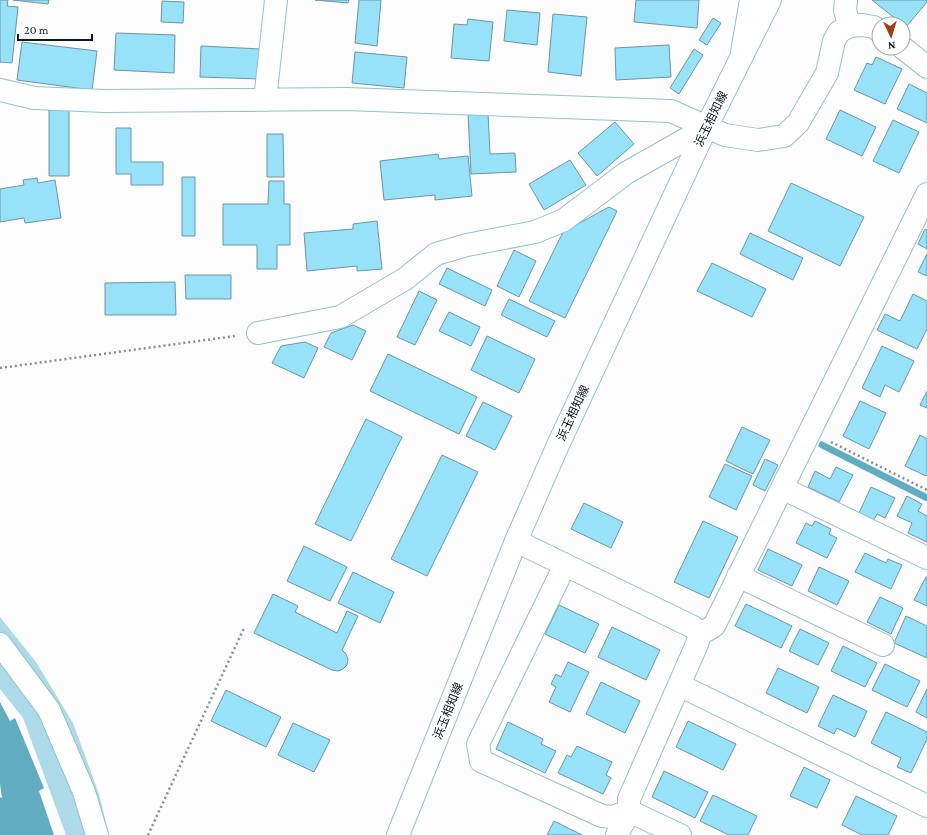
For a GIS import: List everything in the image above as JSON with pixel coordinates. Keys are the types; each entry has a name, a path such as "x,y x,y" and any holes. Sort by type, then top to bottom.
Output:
{"street":[{"path":"265,100 276,0"},
{"path":"741,59 751,0"},
{"name":"浜玉相知線","path":"398,835 516,542 561,438 706,128 770,0"},
{"path":"846,0 845,10 849,26"},
{"path":"0,90 34,98 105,102 347,99 671,111 725,136 758,140 784,136 798,123 827,73 834,41 839,32 849,26 862,25 871,26"},
{"path":"911,54 927,67"},
{"path":"258,333 340,317 405,279 436,254 467,245 535,232 564,220 626,174 706,128"},
{"path":"618,835 629,811 628,799 698,644 700,634 714,626 927,194"},
{"path":"782,488 927,558"},
{"path":"516,542 693,627 700,634"},
{"path":"565,565 478,744 481,761 602,816 613,817 629,811 680,835"},
{"path":"738,576 883,645"},
{"path":"0,644 49,710 84,792 96,835"},
{"path":"679,685 927,806"}],"path":[{"path":"0,368 258,333"},
{"path":"810,431 927,490"},
{"path":"148,835 244,628"}],"shaded area":[{"path":"0,617 36,662 73,723 99,794 109,835 66,835 23,718 0,689"},
{"path":"0,702 10,721 15,718 44,788 39,791 54,835 15,835 2,798 0,784"}],"building":[{"path":"0,0 8,0 7,6 18,7 12,63 0,62"},
{"path":"13,0 49,0 48,4"},
{"path":"315,0 349,0 348,3"},
{"path":"359,0 381,0 377,46 355,43"},
{"path":"636,0 699,0 697,28 634,22"},
{"path":"872,0 927,0 927,2 911,21 911,16 892,16"},
{"path":"162,1 184,2 183,23 161,22"},
{"path":"507,10 540,13 537,45 504,41"},
{"path":"553,14 587,17 581,76 548,72"},
{"path":"713,18 721,23 707,45 699,40"},
{"path":"468,19 493,22 489,61 451,58 454,24 467,25"},
{"path":"116,33 175,35 174,73 114,70"},
{"path":"22,42 97,51 92,90 17,80"},
{"path":"669,45 671,77 616,80 615,48"},
{"path":"201,46 261,49 260,79 200,77"},
{"path":"694,49 703,55 679,94 670,88"},
{"path":"355,52 407,57 404,88 352,83"},
{"path":"876,57 902,69 885,104 854,90 867,63 872,65"},
{"path":"909,84 927,93 927,123 897,109"},
{"path":"49,110 69,110 69,176 49,176"},
{"path":"840,110 876,127 862,156 826,139"},
{"path":"488,113 490,154 515,153 516,172 471,174 468,114"},
{"path":"893,120 919,132 899,173 873,161"},
{"path":"615,122 634,144 597,176 578,153"},
{"path":"116,128 131,128 131,162 163,162 163,185 131,185 131,174 116,174"},
{"path":"267,134 283,134 284,177 267,177"},
{"path":"438,154 439,159 468,156 472,196 435,200 435,195 384,200 380,161"},
{"path":"570,160 586,185 544,210 529,184"},
{"path":"182,177 195,177 195,236 182,236"},
{"path":"37,178 38,183 55,180 61,218 25,223 24,218 0,222 0,189 24,185 23,180"},
{"path":"269,181 284,181 284,204 290,204 290,245 277,245 277,269 257,269 257,245 223,245 223,204 268,204"},
{"path":"791,183 864,217 840,266 768,231"},
{"path":"609,207 617,211 565,318 529,301 563,232"},
{"path":"377,221 382,269 357,271 357,266 307,271 304,233 353,229 353,224"},
{"path":"925,229 927,230 927,249 918,244"},
{"path":"750,233 803,258 793,280 740,254"},
{"path":"514,250 536,261 519,297 497,286"},
{"path":"927,254 927,276 918,272"},
{"path":"712,263 766,289 752,317 697,291"},
{"path":"447,268 492,290 485,306 439,284"},
{"path":"185,275 231,275 231,299 186,299"},
{"path":"175,282 176,315 105,315 105,283"},
{"path":"419,291 437,300 415,345 397,337"},
{"path":"913,294 927,301 927,329 917,349 877,330 885,314 900,321"},
{"path":"509,299 555,321 547,337 501,315"},
{"path":"449,312 480,327 471,346 439,331"},
{"path":"353,325 366,331 352,360 324,347 331,333"},
{"path":"487,336 535,359 519,393 471,370"},
{"path":"305,342 318,348 304,378 272,363 281,346"},
{"path":"882,346 914,361 899,392 885,385 880,397 862,388"},
{"path":"388,354 477,397 459,434 370,391"},
{"path":"927,391 927,408 920,405"},
{"path":"860,401 886,413 869,449 843,436"},
{"path":"483,402 512,416 495,450 466,436"},
{"path":"366,419 402,437 351,541 315,524"},
{"path":"742,427 770,440 753,474 726,461"},
{"path":"920,435 927,439 926,476 905,466"},
{"path":"442,455 478,472 427,576 391,559"},
{"path":"765,459 778,465 765,491 753,485"},
{"path":"725,464 752,476 736,510 709,497"},
{"path":"836,467 853,475 839,502 808,487 815,471 830,479"},
{"path":"871,487 895,498 885,518 877,514 874,520 859,513"},
{"path":"907,496 922,504 918,511 927,516 927,542 908,533 912,523 897,516"},
{"path":"584,503 623,522 611,548 571,529"},
{"path":"703,521 738,537 709,598 674,582"},
{"path":"815,521 831,529 829,534 837,538 827,558 796,543 806,523 812,526"},
{"path":"304,546 347,567 330,601 287,581"},
{"path":"768,549 802,565 792,586 758,570"},
{"path":"865,553 886,563 888,559 902,565 891,589 855,572"},
{"path":"819,567 849,581 837,605 808,591"},
{"path":"353,572 394,592 380,623 338,603"},
{"path":"927,577 927,606 914,600"},
{"path":"273,594 298,606 295,612 337,633 347,611 358,616 342,650 348,659 347,665 343,669 338,671 332,670 254,633"},
{"path":"880,597 903,608 891,634 867,622"},
{"path":"746,604 792,626 781,648 735,626"},
{"path":"559,605 599,624 585,653 545,634"},
{"path":"906,616 927,626 927,658 894,643"},
{"path":"612,627 660,650 646,680 598,657"},
{"path":"800,629 829,643 818,665 789,651"},
{"path":"843,646 877,663 865,687 831,671"},
{"path":"568,662 589,672 570,712 549,702 556,687 551,684 556,674 561,677"},
{"path":"885,664 920,681 907,707 872,690"},
{"path":"778,668 819,687 807,713 766,693"},
{"path":"601,682 640,701 625,733 586,714"},
{"path":"927,689 927,718 916,712"},
{"path":"226,690 281,717 266,747 211,721"},
{"path":"833,695 867,711 855,737 837,728 834,734 818,726"},
{"path":"886,712 927,732 927,739 911,773 897,767 901,758 871,743"},
{"path":"688,721 736,744 723,770 676,747"},
{"path":"508,722 543,739 541,744 556,751 545,773 496,749"},
{"path":"293,723 330,740 314,772 278,755"},
{"path":"577,746 612,762 606,775 611,778 603,794 558,773 567,755 571,757"},
{"path":"804,767 830,780 817,808 790,796"},
{"path":"664,771 708,792 695,818 652,797"},
{"path":"713,795 757,816 748,835 729,835 700,821"},
{"path":"856,796 897,816 888,835 862,835 842,825"},
{"path":"554,821 582,835 547,835"}],"waterway":[{"path":"822,445 927,498"},
{"path":"0,820 7,835"}]}
